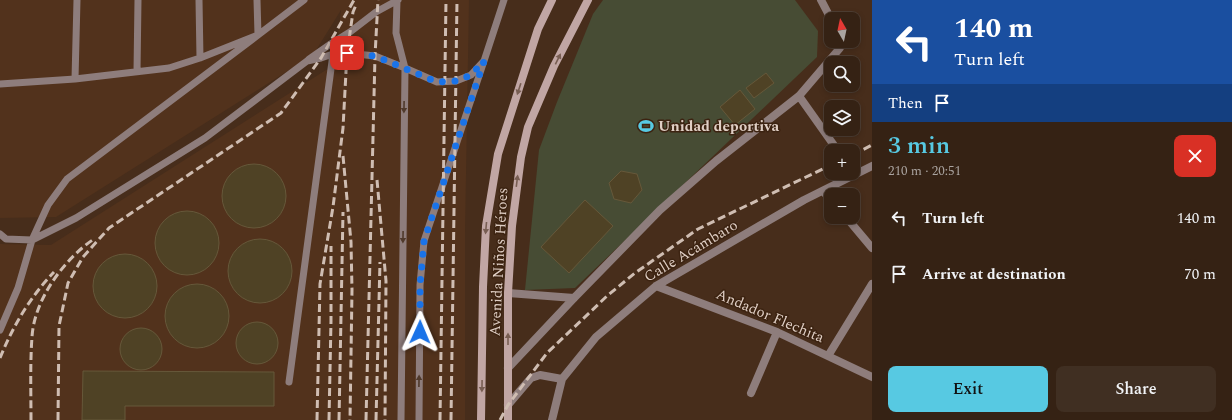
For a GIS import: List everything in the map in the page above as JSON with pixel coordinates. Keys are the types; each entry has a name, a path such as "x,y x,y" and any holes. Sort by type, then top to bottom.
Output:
{"main road":[{"name":"Avenida Niños Héroes","path":"482,420 483,287 486,226 498,154 538,28 552,0"},
{"name":"Avenida Niños Héroes","path":"508,420 508,293 512,226 520,157 528,127 554,66 588,0"}],"street":[{"path":"821,0 827,12"},
{"path":"508,368 660,210 716,161 799,96 840,48"},
{"path":"799,96 833,144"},
{"name":"Calle Acámbaro","path":"860,170 872,166"},
{"name":"Calle Acámbaro","path":"552,420 562,379 596,337 656,286 841,180"},
{"path":"852,224 872,248"},
{"path":"828,356 872,284"},
{"name":"Andador Flechita","path":"656,286 777,332 872,377"},
{"path":"508,293 574,298"},
{"path":"752,394 777,332"},
{"path":"508,405 531,378 540,375 562,379"}],"lane":[{"path":"75,79 77,0"},
{"path":"137,71 138,0"},
{"path":"199,0 200,58"},
{"path":"257,0 258,35"},
{"path":"0,330 18,288 32,240 48,205 67,179 304,0"},
{"path":"0,234 6,239 32,240 76,218 205,138 329,45 350,32 376,12 397,0"},
{"path":"397,0 396,33 405,68 401,420"},
{"path":"419,420 420,285 424,241 504,0"},
{"path":"0,84 75,79 169,68 200,58 258,35"},
{"path":"307,61 334,54 347,53 375,56 430,80 445,83 456,81 471,75 484,61"},
{"path":"289,382 334,54"}],"shaded area":[{"path":"0,0 469,0 465,232 465,420 0,420 0,244 51,245 326,70 334,70 341,10 313,55 56,217 0,218"}],"green space":[{"name":"Unidad deportiva","path":"603,0 795,0 818,31 817,57 575,288 525,290 539,150 593,14"}],"building":[{"path":"766,73 774,83 754,98 746,88"},
{"path":"740,90 755,109 735,125 720,107"},
{"path":"254,164 272,170 280,178 286,196 280,214 272,222 254,228 236,222 228,214 222,196 228,178 236,170"},
{"path":"621,171 637,174 642,190 631,203 614,199 609,183"},
{"path":"585,200 613,226 569,273 541,247"},
{"path":"187,211 205,217 213,225 219,243 213,261 205,269 187,275 169,269 161,261 155,243 161,225 169,217"},
{"path":"260,239 278,245 286,253 292,271 286,289 278,297 260,303 242,297 234,289 228,271 234,253 242,245"},
{"path":"125,254 143,260 151,268 157,286 151,304 143,312 125,318 107,312 99,304 93,286 99,268 107,260"},
{"path":"197,284 215,290 223,298 229,316 223,334 215,342 197,348 179,342 171,334 165,316 171,298 179,290"},
{"path":"253,322 261,322 269,325 275,331 278,343 275,355 269,361 261,364 253,364 245,361 239,355 236,347 236,339 239,331 245,325"},
{"path":"137,328 145,328 153,331 159,337 162,349 159,361 153,367 145,370 137,370 129,367 123,361 120,353 120,345 123,337 129,331"},
{"path":"83,371 274,372 274,406 125,406 125,420 82,420"}],"railway":[{"path":"58,420 59,326 68,283 83,257 109,228 281,113 321,58 354,0"},
{"path":"366,420 375,56 378,0"},
{"path":"440,420 446,0"},
{"path":"451,420 457,0"},
{"path":"317,420 320,284 333,207 343,128 347,53 353,12 356,5"},
{"path":"860,151 872,145"},
{"path":"343,156 351,242 352,290 350,420"},
{"path":"500,420 508,405 547,353 607,296 635,273 698,229 824,168"},
{"path":"377,180 386,281 385,420"},
{"path":"339,420 343,212"},
{"path":"31,420 32,337 38,309 52,282 62,269 83,247 94,239"},
{"path":"329,420 331,246"},
{"path":"376,420 380,262"},
{"path":"0,358 23,312 37,291 54,272"}],"place":[{"name":"Unidad deportiva","path":"646,126"}],"route":[{"path":"347,53 375,56 423,77 445,83 456,81 471,75 484,61 424,241 420,285 420,332"}]}
